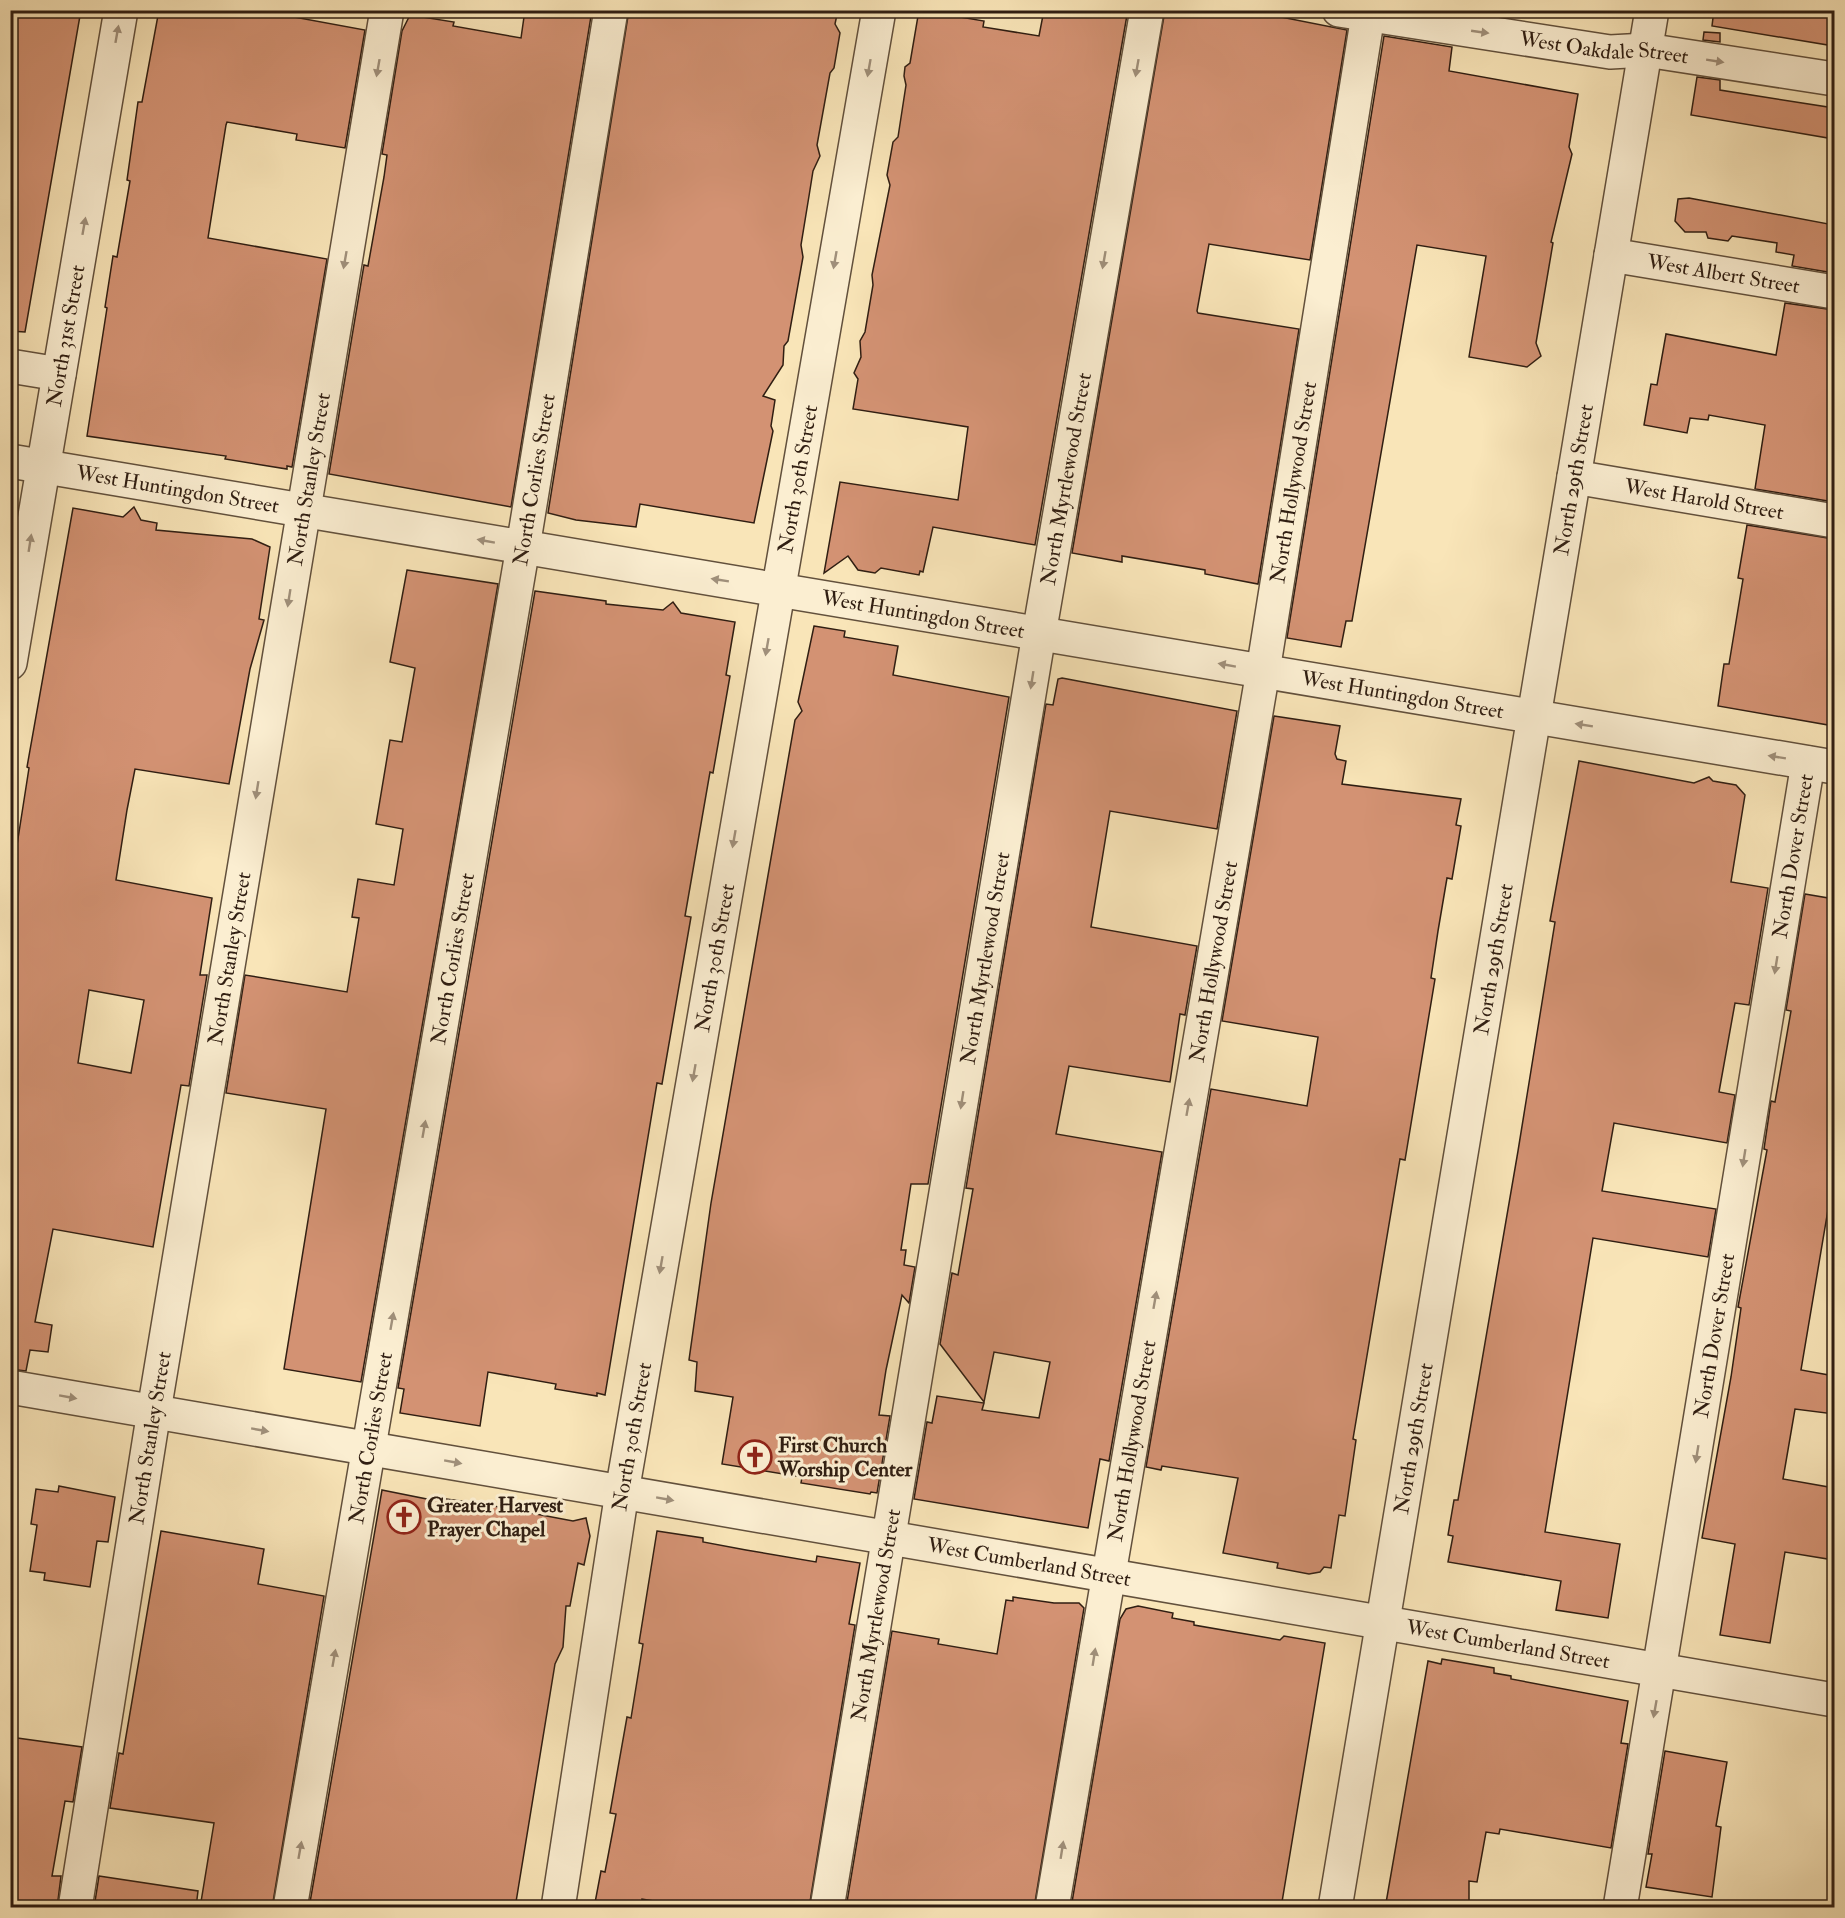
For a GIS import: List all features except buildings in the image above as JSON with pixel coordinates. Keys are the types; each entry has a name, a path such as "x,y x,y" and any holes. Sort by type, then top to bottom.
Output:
{"street":[{"name":"North 31st Street","path":"10,663 121,10"},
{"name":"North Stanley Street","path":"75,1908 154,1412 387,10"},
{"name":"North Corlies Street","path":"290,1908 523,547 611,10"},
{"name":"North 30th Street","path":"558,1908 622,1492 879,10"},
{"name":"North Myrtlewood Street","path":"827,1908 1040,633 1147,10"},
{"name":"North 29th Street","path":"1335,1908 1652,10"},
{"name":"West Oakdale Street","path":"1354,13 1610,52 1646,50 1834,80"},
{"name":"North Hollywood Street","path":"1052,1908 1263,671 1354,13"},
{"name":"West Albert Street","path":"1611,255 1834,292"},
{"path":"10,366 59,374"},
{"name":"West Huntingdon Street","path":"10,461 1821,765"},
{"name":"West Harold Street","path":"1574,477 1834,521"},
{"name":"North Dover Street","path":"1620,1908 1821,765"},
{"name":"West Cumberland Street","path":"10,1387 1834,1700"}],"place":[{"name":"First Church Worship Center","path":"755,1457"},
{"name":"Greater Harvest Prayer Chapel","path":"404,1517"}]}
